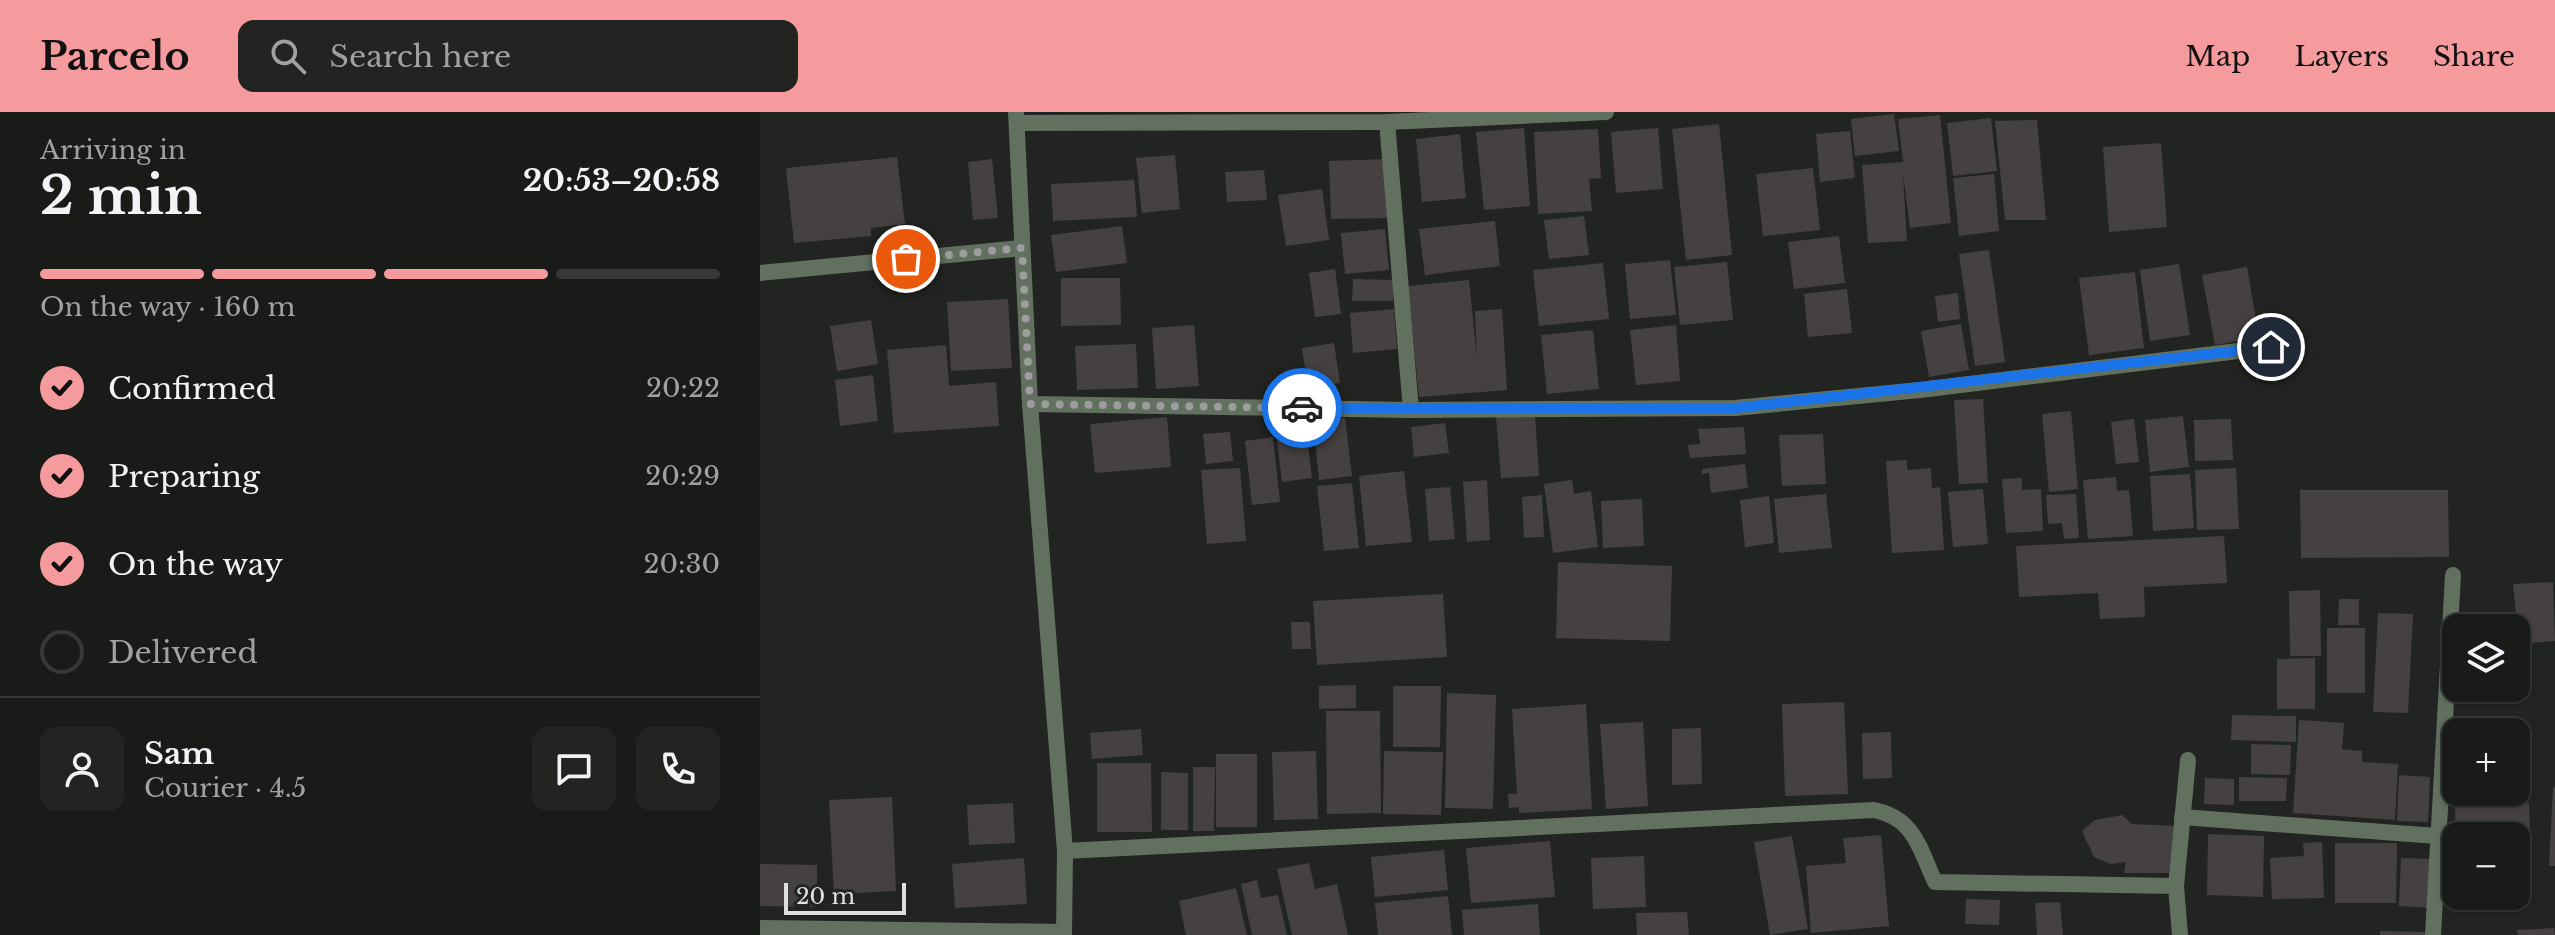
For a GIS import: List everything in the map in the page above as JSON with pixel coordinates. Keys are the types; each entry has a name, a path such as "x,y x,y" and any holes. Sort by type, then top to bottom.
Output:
{"street":[{"path":"760,928 1064,934 1065,851 1030,404 1016,118 1387,122 1606,112"},
{"path":"1387,122 1411,410"},
{"path":"760,273 1022,248"},
{"path":"1030,404 1411,410 1735,408 2271,347"},
{"path":"2433,935 2453,575"},
{"path":"2180,935 2176,886 2188,760"},
{"path":"1065,851 1874,810 1895,814 1907,825 1935,882 2176,886"},
{"path":"2182,817 2437,836"}],"building":[{"path":"1894,114 1899,151 1855,156 1851,119"},
{"path":"1940,115 1951,223 1910,228 1903,174 1907,241 1868,243 1862,165 1903,162 1898,119"},
{"path":"1991,118 1997,171 1953,176 1947,123"},
{"path":"2037,120 2046,220 2005,220 1995,121"},
{"path":"1719,124 1732,255 1686,260 1672,129"},
{"path":"1524,128 1530,206 1484,210 1476,132"},
{"path":"1658,128 1663,189 1616,193 1611,132"},
{"path":"1598,129 1601,178 1589,179 1592,211 1538,214 1534,132"},
{"path":"1850,131 1855,178 1820,182 1816,134"},
{"path":"1460,134 1466,198 1422,202 1416,139"},
{"path":"2161,143 2167,227 2109,232 2103,147"},
{"path":"1175,155 1180,209 1142,213 1136,158"},
{"path":"897,157 905,224 871,228 871,236 794,243 786,168"},
{"path":"992,159 998,218 973,220 968,162"},
{"path":"1387,159 1389,218 1331,219 1329,161"},
{"path":"1813,168 1820,230 1763,236 1756,174"},
{"path":"1264,170 1267,200 1227,202 1225,172"},
{"path":"1994,174 1999,231 1959,236 1953,178"},
{"path":"1134,180 1137,217 1053,221 1051,184"},
{"path":"1322,189 1329,240 1286,246 1278,195"},
{"path":"1584,216 1589,255 1549,259 1544,220"},
{"path":"1495,221 1500,266 1425,275 1419,229"},
{"path":"1122,226 1127,263 1056,272 1051,235"},
{"path":"1385,229 1389,270 1345,274 1341,233"},
{"path":"1839,236 1845,283 1794,289 1788,242"},
{"path":"1989,250 2005,362 1975,366 1959,254"},
{"path":"1670,260 1676,315 1630,319 1625,264"},
{"path":"1727,262 1733,320 1680,325 1674,267"},
{"path":"1603,263 1609,319 1539,326 1533,270"},
{"path":"2179,264 2190,335 2150,341 2140,270"},
{"path":"2247,267 2259,337 2215,345 2202,275"},
{"path":"1335,269 1341,314 1315,317 1309,273"},
{"path":"2135,272 2144,348 2089,355 2079,278"},
{"path":"1061,278 1120,278 1121,325 1061,326"},
{"path":"1353,279 1393,280 1393,301 1352,301"},
{"path":"1469,280 1477,358 1475,311 1502,309 1507,390 1419,397 1408,286"},
{"path":"1847,289 1852,333 1808,337 1804,294"},
{"path":"1958,293 1960,319 1938,322 1935,296"},
{"path":"1008,299 1012,368 951,371 947,302"},
{"path":"1394,309 1397,349 1353,353 1350,313"},
{"path":"871,320 878,364 837,371 830,326"},
{"path":"1961,324 1969,370 1929,377 1921,331"},
{"path":"1194,325 1199,386 1156,389 1152,328"},
{"path":"1676,325 1680,381 1636,385 1630,330"},
{"path":"1593,330 1599,389 1547,394 1541,335"},
{"path":"1334,343 1340,383 1308,388 1302,348"},
{"path":"1136,344 1138,388 1077,390 1075,346"},
{"path":"946,345 949,386 996,382 999,426 894,433 887,350"},
{"path":"873,375 878,421 840,426 835,380"},
{"path":"1983,399 1988,483 1959,484 1954,400"},
{"path":"2071,411 2078,489 2049,492 2042,414"},
{"path":"1535,415 1539,476 1501,478 1496,417"},
{"path":"2183,416 2189,467 2150,472 2145,420"},
{"path":"1167,417 1171,467 1095,473 1090,424"},
{"path":"1345,418 1352,476 1319,480 1313,421"},
{"path":"2134,419 2139,462 2116,464 2111,422"},
{"path":"2231,419 2233,460 2195,461 2194,420"},
{"path":"1445,423 1449,453 1414,457 1411,427"},
{"path":"1744,427 1746,454 1690,458 1688,445 1700,444 1698,429"},
{"path":"1230,432 1233,461 1206,464 1203,434"},
{"path":"1823,434 1826,484 1782,486 1779,435"},
{"path":"1273,437 1280,502 1252,505 1245,441"},
{"path":"1307,437 1312,478 1282,482 1277,440"},
{"path":"1907,460 1907,470 1931,468 1932,488 1940,487 1944,550 1892,553 1886,461"},
{"path":"1745,464 1748,488 1711,493 1709,473 1702,474 1702,469"},
{"path":"1240,468 1246,541 1207,544 1201,470"},
{"path":"2236,468 2239,529 2197,530 2195,470"},
{"path":"1404,471 1412,542 1366,546 1359,476"},
{"path":"2190,474 2194,528 2153,531 2150,476"},
{"path":"2116,477 2117,491 2129,490 2133,536 2088,539 2083,480"},
{"path":"2022,478 2022,490 2041,489 2043,531 2006,533 2002,479"},
{"path":"1487,480 1490,540 1467,542 1463,482"},
{"path":"1572,480 1574,494 1591,491 1598,547 1553,553 1544,484"},
{"path":"1352,483 1359,548 1324,551 1317,486"},
{"path":"1450,487 1455,539 1429,541 1425,489"},
{"path":"1983,489 1988,544 1953,547 1948,492"},
{"path":"2300,490 2448,490 2449,557 2301,558"},
{"path":"1826,494 1832,548 1779,553 1774,499"},
{"path":"2076,494 2079,538 2064,539 2062,523 2048,524 2046,495"},
{"path":"1542,495 1544,537 1524,538 1522,497"},
{"path":"1769,496 1774,543 1745,547 1740,500"},
{"path":"1642,499 1644,546 1603,548 1601,501"},
{"path":"2224,536 2227,583 2144,587 2145,617 2100,619 2098,593 2019,597 2016,546"},
{"path":"1558,562 1672,566 1670,641 1556,638"},
{"path":"2553,582 2555,641 2530,643 2530,614 2516,614 2513,584"},
{"path":"2320,590 2321,656 2290,656 2289,591"},
{"path":"1443,594 1447,657 1317,665 1313,601"},
{"path":"2339,599 2359,599 2359,625 2338,625"},
{"path":"2378,613 2413,614 2408,713 2373,712"},
{"path":"1291,622 1310,622 1311,649 1292,649"},
{"path":"2327,628 2365,628 2365,693 2327,693"},
{"path":"2315,658 2315,709 2277,709 2277,659"},
{"path":"1356,685 1356,708 1319,709 1319,686"},
{"path":"1393,686 1441,686 1440,747 1393,747"},
{"path":"1447,693 1496,695 1493,809 1445,808"},
{"path":"1844,702 1848,794 1785,796 1782,704"},
{"path":"1586,704 1592,809 1519,813 1519,807 1509,808 1508,794 1517,794 1512,709"},
{"path":"1326,711 1380,711 1381,813 1327,814"},
{"path":"2232,715 2296,716 2296,742 2231,740"},
{"path":"2299,720 2344,723 2342,749 2362,751 2362,762 2398,764 2395,820 2293,813"},
{"path":"1643,722 1648,806 1606,809 1600,724"},
{"path":"1701,728 1702,784 1672,785 1672,729"},
{"path":"1141,729 1143,755 1092,759 1090,733"},
{"path":"1891,732 1892,778 1863,779 1862,733"},
{"path":"2251,744 2291,745 2290,775 2251,774"},
{"path":"1316,751 1318,819 1274,820 1272,752"},
{"path":"1384,751 1443,752 1441,815 1383,814"},
{"path":"1216,754 1257,754 1257,827 1216,827"},
{"path":"1097,763 1151,763 1152,832 1097,832"},
{"path":"1193,767 1215,767 1214,831 1193,831"},
{"path":"1161,772 1188,773 1188,830 1161,830"},
{"path":"2399,775 2430,777 2428,822 2397,821"},
{"path":"2239,777 2287,778 2286,801 2239,801"},
{"path":"2205,778 2234,779 2234,805 2204,804"},
{"path":"2553,787 2555,866 2549,866"},
{"path":"892,797 896,891 834,894 829,800"},
{"path":"1013,803 1015,843 969,845 967,805"},
{"path":"2455,806 2529,806 2530,822 2456,822"},
{"path":"2122,815 2132,824 2174,826 2169,873 2124,873 2126,862 2110,864 2094,857 2082,831 2095,820"},
{"path":"2208,834 2264,836 2263,897 2207,895"},
{"path":"1881,835 1889,926 1811,933 1806,866 1846,863 1843,838"},
{"path":"1792,836 1808,929 1770,935 1754,842"},
{"path":"1550,841 1555,897 1471,903 1466,848"},
{"path":"2322,842 2324,898 2272,899 2270,858 2304,856 2303,843"},
{"path":"2335,843 2397,843 2396,903 2335,903"},
{"path":"1444,850 1448,890 1375,897 1371,857"},
{"path":"1644,856 1646,907 1593,909 1591,858"},
{"path":"1024,858 1027,904 955,908 952,864"},
{"path":"2401,858 2432,859 2430,908 2399,906"},
{"path":"1309,863 1315,889 1337,884 1348,935 1292,935 1277,869"},
{"path":"760,864 817,865 817,907 760,906"},
{"path":"1257,880 1261,898 1278,895 1287,935 1252,935 1241,884"},
{"path":"1236,888 1247,935 1186,935 1179,901"},
{"path":"1448,896 1452,935 1378,935 1375,903"},
{"path":"1966,899 2000,900 1999,925 1965,924"},
{"path":"2060,902 2063,935 2037,935 2035,903"},
{"path":"1538,904 1540,935 1464,935 1462,910"},
{"path":"1687,912 1689,935 1637,935 1636,913"},
{"path":"2554,928 2555,935 2518,935 2517,930"},
{"path":"2380,931 2428,932 2428,935 2380,935"}],"way so far":[{"path":"906,259 1022,248 1030,404 1302,408"}],"route":[{"path":"1302,408 1735,408 1920,390 2271,347"}]}
